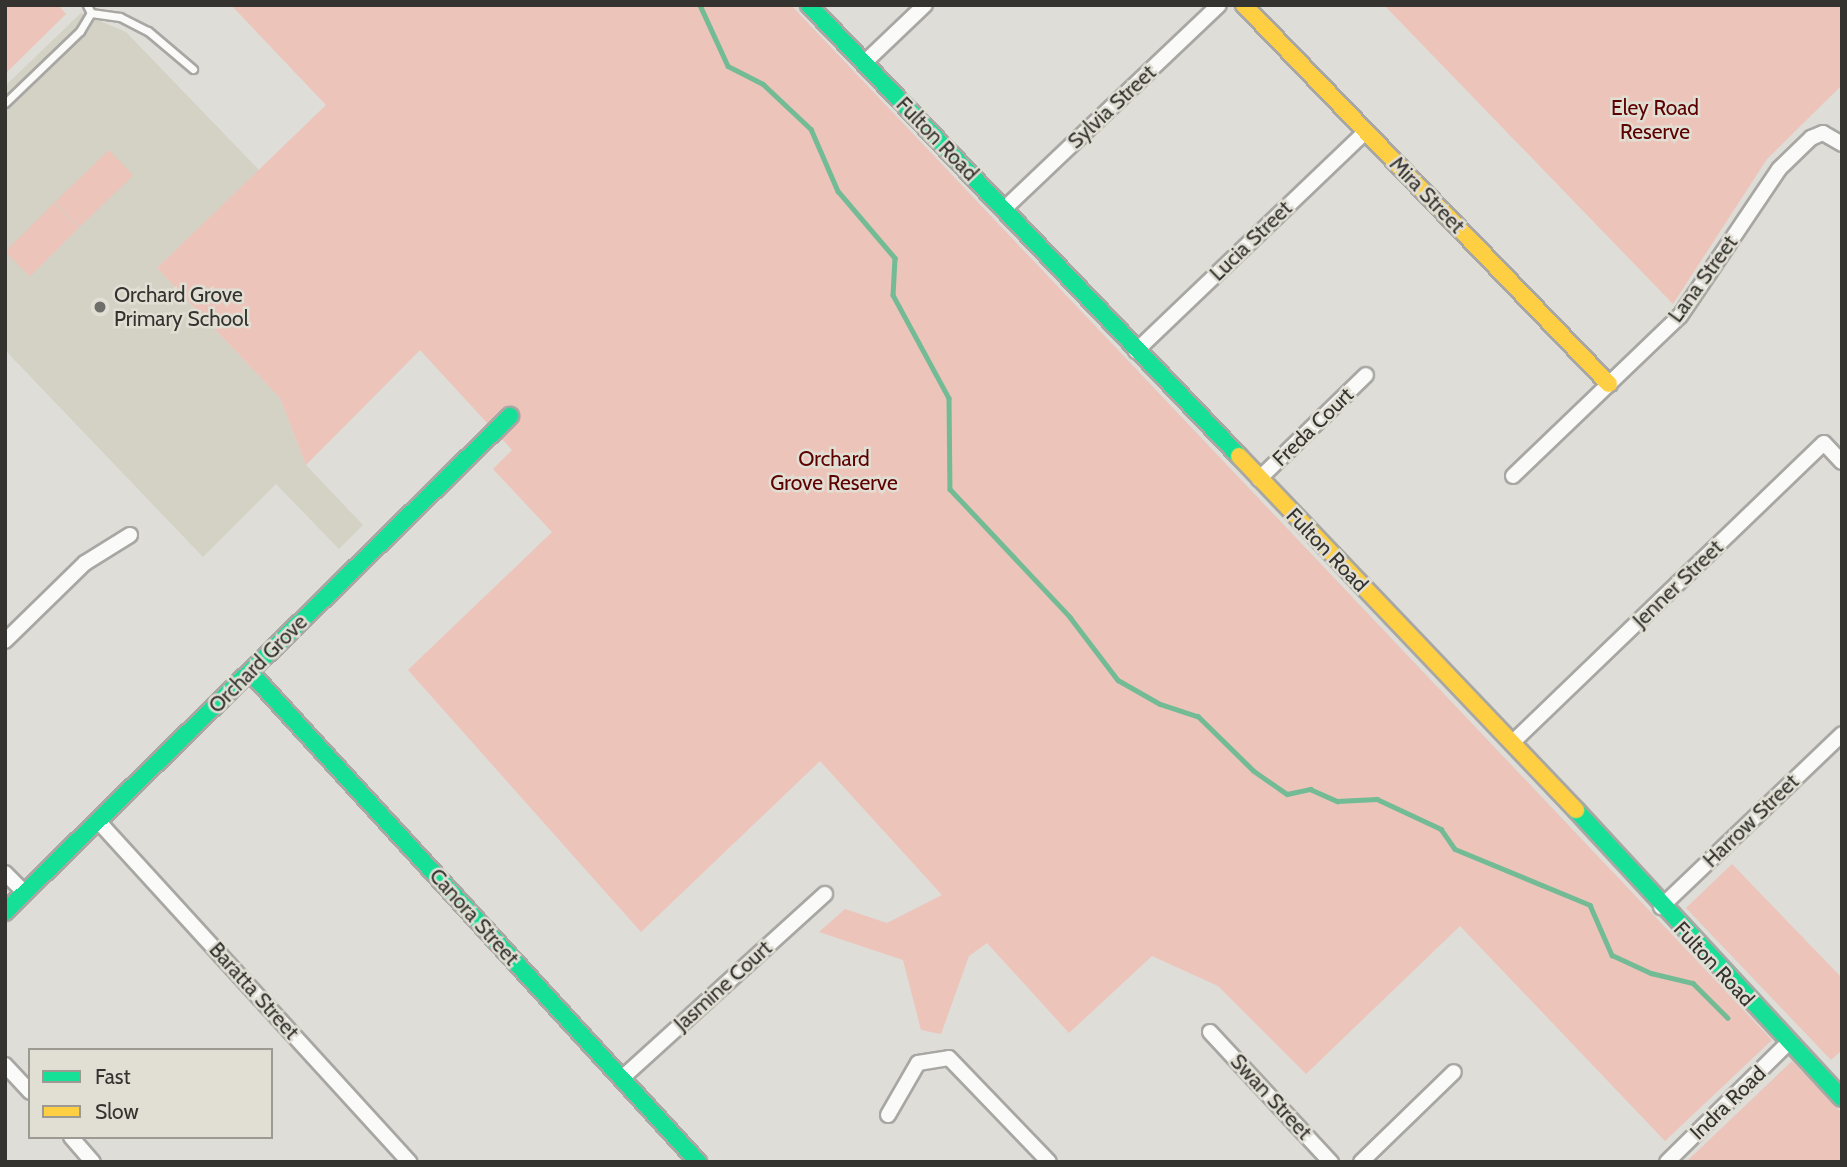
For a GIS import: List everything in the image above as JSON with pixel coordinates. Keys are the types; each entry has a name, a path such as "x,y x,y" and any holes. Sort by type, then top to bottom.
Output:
{"street":[{"name":"Fulton Road","path":"809,5 1136,351 1620,855 1661,907 1842,1098"},
{"path":"864,63 925,5"},
{"name":"Sylvia Street","path":"1004,209 1219,5"},
{"name":"Mira Street","path":"1244,5 1609,384"},
{"name":"Lucia Street","path":"1136,351 1366,131"},
{"name":"Lana Street","path":"1513,476 1680,316 1779,169 1811,138 1823,133 1842,144"},
{"name":"Freda Court","path":"1259,479 1366,375"},
{"name":"Orchard Grove","path":"5,912 510,416"},
{"name":"Jenner Street","path":"1513,742 1824,443 1842,462"},
{"path":"5,641 85,563 130,535"},
{"name":"Canora Street","path":"250,672 698,1162"},
{"name":"Harrow Street","path":"1661,907 1842,734"},
{"name":"Baratta Street","path":"98,821 409,1162"},
{"path":"5,873 24,892"},
{"name":"Jasmine Court","path":"622,1078 825,894"},
{"name":"Swan Street","path":"1210,1032 1331,1162"},
{"name":"Indra Road","path":"1667,1162 1788,1043"},
{"path":"888,1115 918,1063 949,1058 1049,1162"},
{"path":"5,1065 28,1090"},
{"path":"1361,1162 1454,1072"},
{"path":"1829,1085 1842,1073"},
{"path":"73,1139 93,1162"}],"lane":[{"path":"5,103 80,31 89,9 120,17 148,31 193,69"}],"shaded area":[{"name":"Orchard Grove Primary School","path":"81,13 126,32 259,170 157,268 280,398 306,465 363,525 339,549 276,484 203,557 5,350 5,86"}],"green space":[{"path":"5,5 58,5 66,14 5,74"},
{"name":"Orchard Grove Reserve","path":"231,5 791,5 1772,1040 1665,1141 1460,926 1306,1074 1218,986 1152,956 1069,1033 987,943 969,956 941,1034 921,1030 903,960 819,932 845,909 887,923 942,895 820,761 641,932 408,670 552,532 493,469 512,450 420,350 306,465 280,398 157,268 326,105"},
{"name":"Eley Road Reserve","path":"1384,5 1842,5 1842,85 1767,159 1673,304"},
{"path":"109,150 133,175 79,227 55,202"},
{"path":"54,203 79,228 30,277 5,252"},
{"path":"1732,864 1842,978 1842,1050 1831,1060 1686,908"},
{"path":"1792,1061 1842,1113 1842,1162 1686,1162"}],"waterway":[{"path":"700,5 728,66 763,84 811,129 838,191 895,258 893,295 949,398 950,489 1070,617 1118,680 1160,704 1198,716 1254,771 1287,794 1310,789 1337,801 1377,799 1441,829 1455,849 1590,905 1612,955 1651,973 1693,983 1728,1018"}],"traffic: fast":[{"path":"809,5 1239,456"},
{"path":"5,912 510,416"},
{"path":"250,672 698,1162"},
{"path":"1576,810 1842,1098"}],"traffic: slow":[{"path":"1244,5 1609,384"},
{"path":"1239,456 1576,810"}],"place":[{"name":"Orchard Grove Primary School","path":"100,307"}]}
